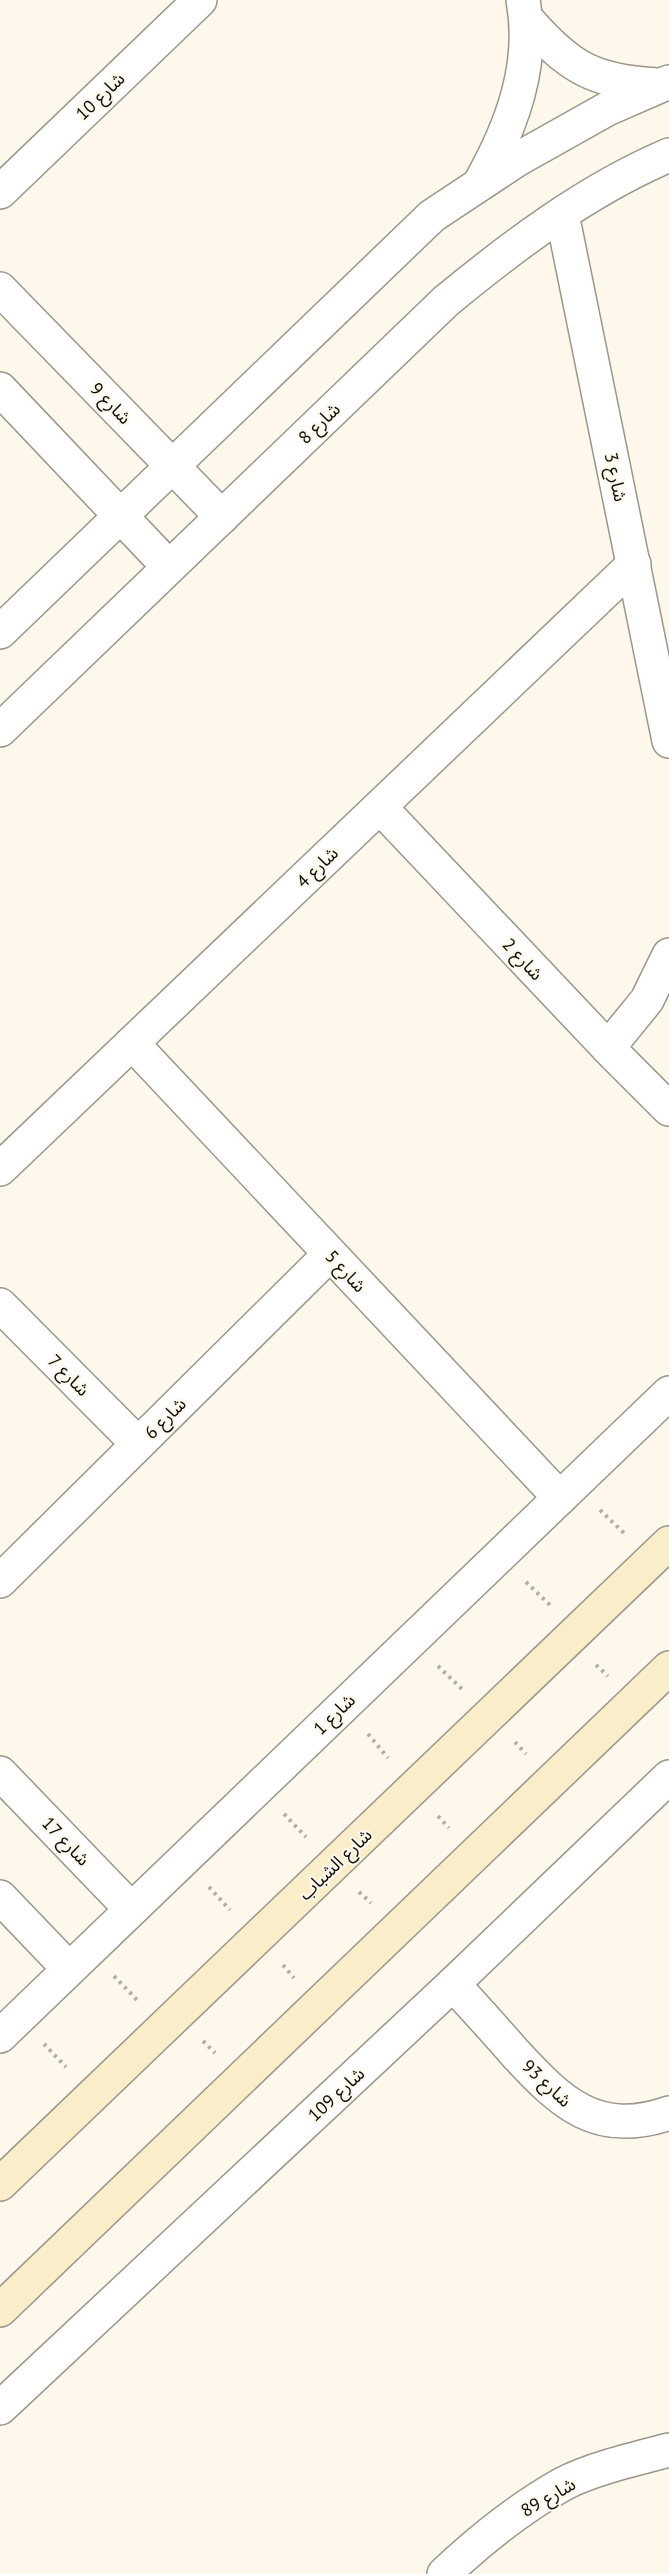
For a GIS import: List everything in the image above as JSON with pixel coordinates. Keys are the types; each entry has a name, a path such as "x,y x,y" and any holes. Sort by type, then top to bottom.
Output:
{"street":[{"name":"شارع 10","path":"0,192 182,6"},
{"path":"525,9 552,49 585,71 622,83 665,83"},
{"path":"479,185 500,146 516,105 524,62 525,9"},
{"path":"0,632 432,216 518,159 607,109 665,83"},
{"name":"شارع 8","path":"0,730 446,301 511,248 562,214 669,155"},
{"name":"شارع 3","path":"562,214 669,741"},
{"name":"شارع 9","path":"0,289 222,517"},
{"path":"0,389 169,567"},
{"name":"شارع 4","path":"0,1170 634,564"},
{"name":"شارع 2","path":"380,807 608,1048 669,1109"},
{"path":"608,1048 647,1000 669,955"},
{"name":"شارع 5","path":"132,1043 330,1254 567,1491"},
{"name":"شارع 6","path":"0,1581 330,1254"},
{"name":"شارع 7","path":"0,1305 138,1444"},
{"name":"شارع 1","path":"9,2027 669,1393"},
{"name":"شارع الشباب","path":"0,2184 660,1551"},
{"path":"0,2310 669,1668"},
{"name":"شارع 17","path":"0,1773 131,1909"},
{"name":"شارع 109","path":"0,2408 453,1984 669,1777"},
{"path":"0,1897 79,1959"},
{"name":"شارع 93","path":"453,1984 548,2089 578,2111 612,2122 649,2120 669,2114"},
{"name":"شارع 89","path":"444,2574 505,2522 564,2484 636,2458 669,2450"}],"path":[{"path":"567,1491 660,1551"},
{"path":"500,1556 634,1702"},
{"path":"79,1959 171,2021 241,2079"},
{"path":"9,2027 94,2095"}]}
